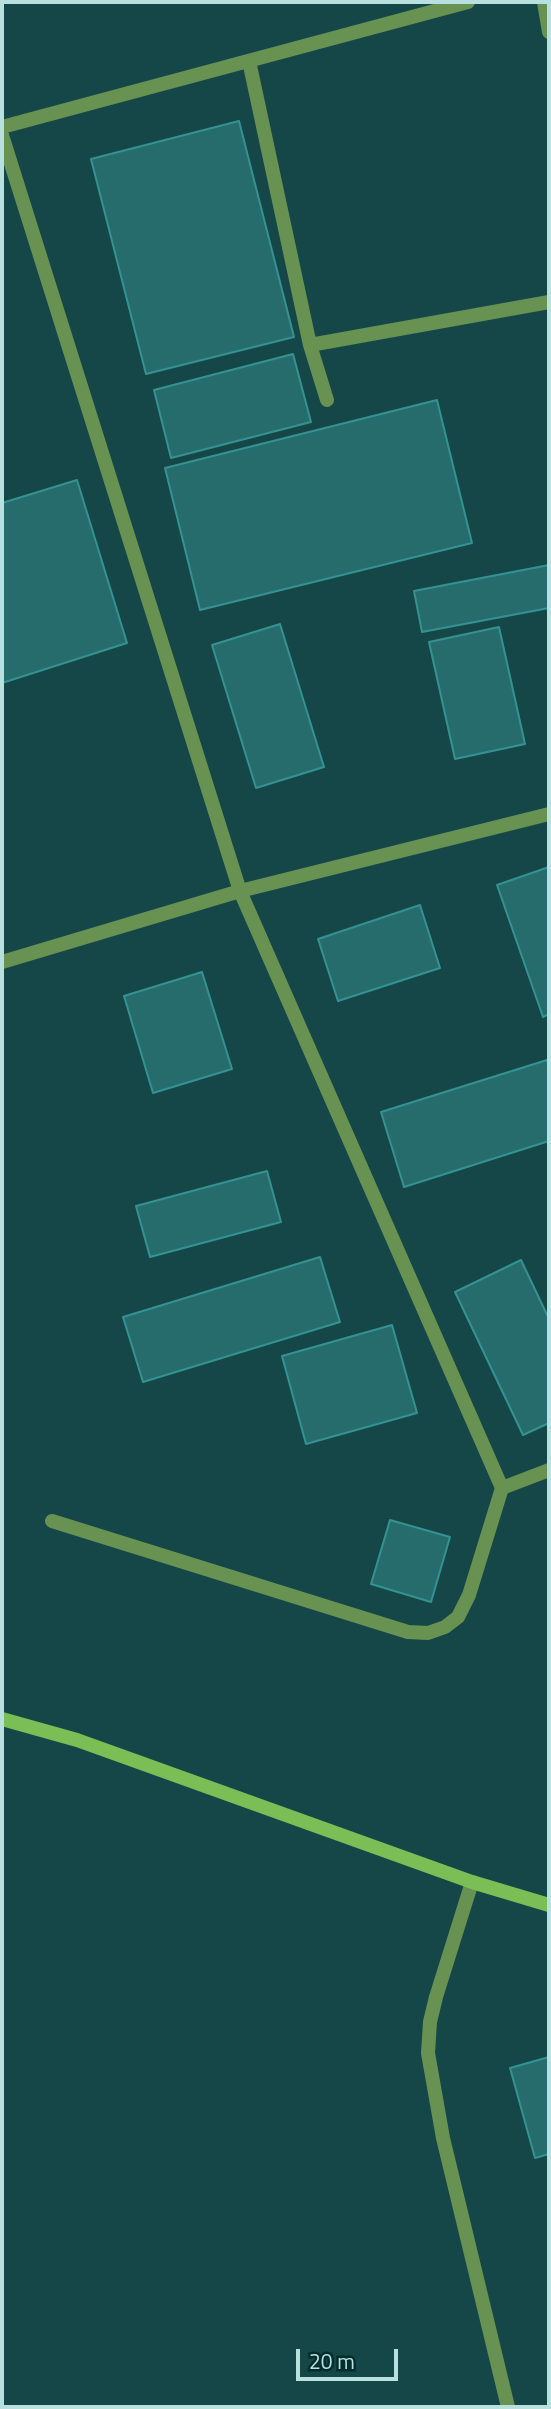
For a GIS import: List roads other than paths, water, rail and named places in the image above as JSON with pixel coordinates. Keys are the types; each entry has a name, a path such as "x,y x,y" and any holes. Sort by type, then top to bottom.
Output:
{"street":[{"path":"2,127 468,2"},
{"path":"544,2 549,32"},
{"path":"249,61 310,345 327,400"},
{"path":"2,135 240,891 502,1488 469,1595 458,1617 445,1628 428,1633 408,1632 52,1521"},
{"path":"310,345 549,302"},
{"path":"2,962 240,891 549,814"},
{"path":"502,1488 549,1470"},
{"path":"2,1719 77,1740 472,1882 549,1905"},
{"path":"472,1882 436,1997 430,2022 428,2053 443,2138 508,2407"}]}
